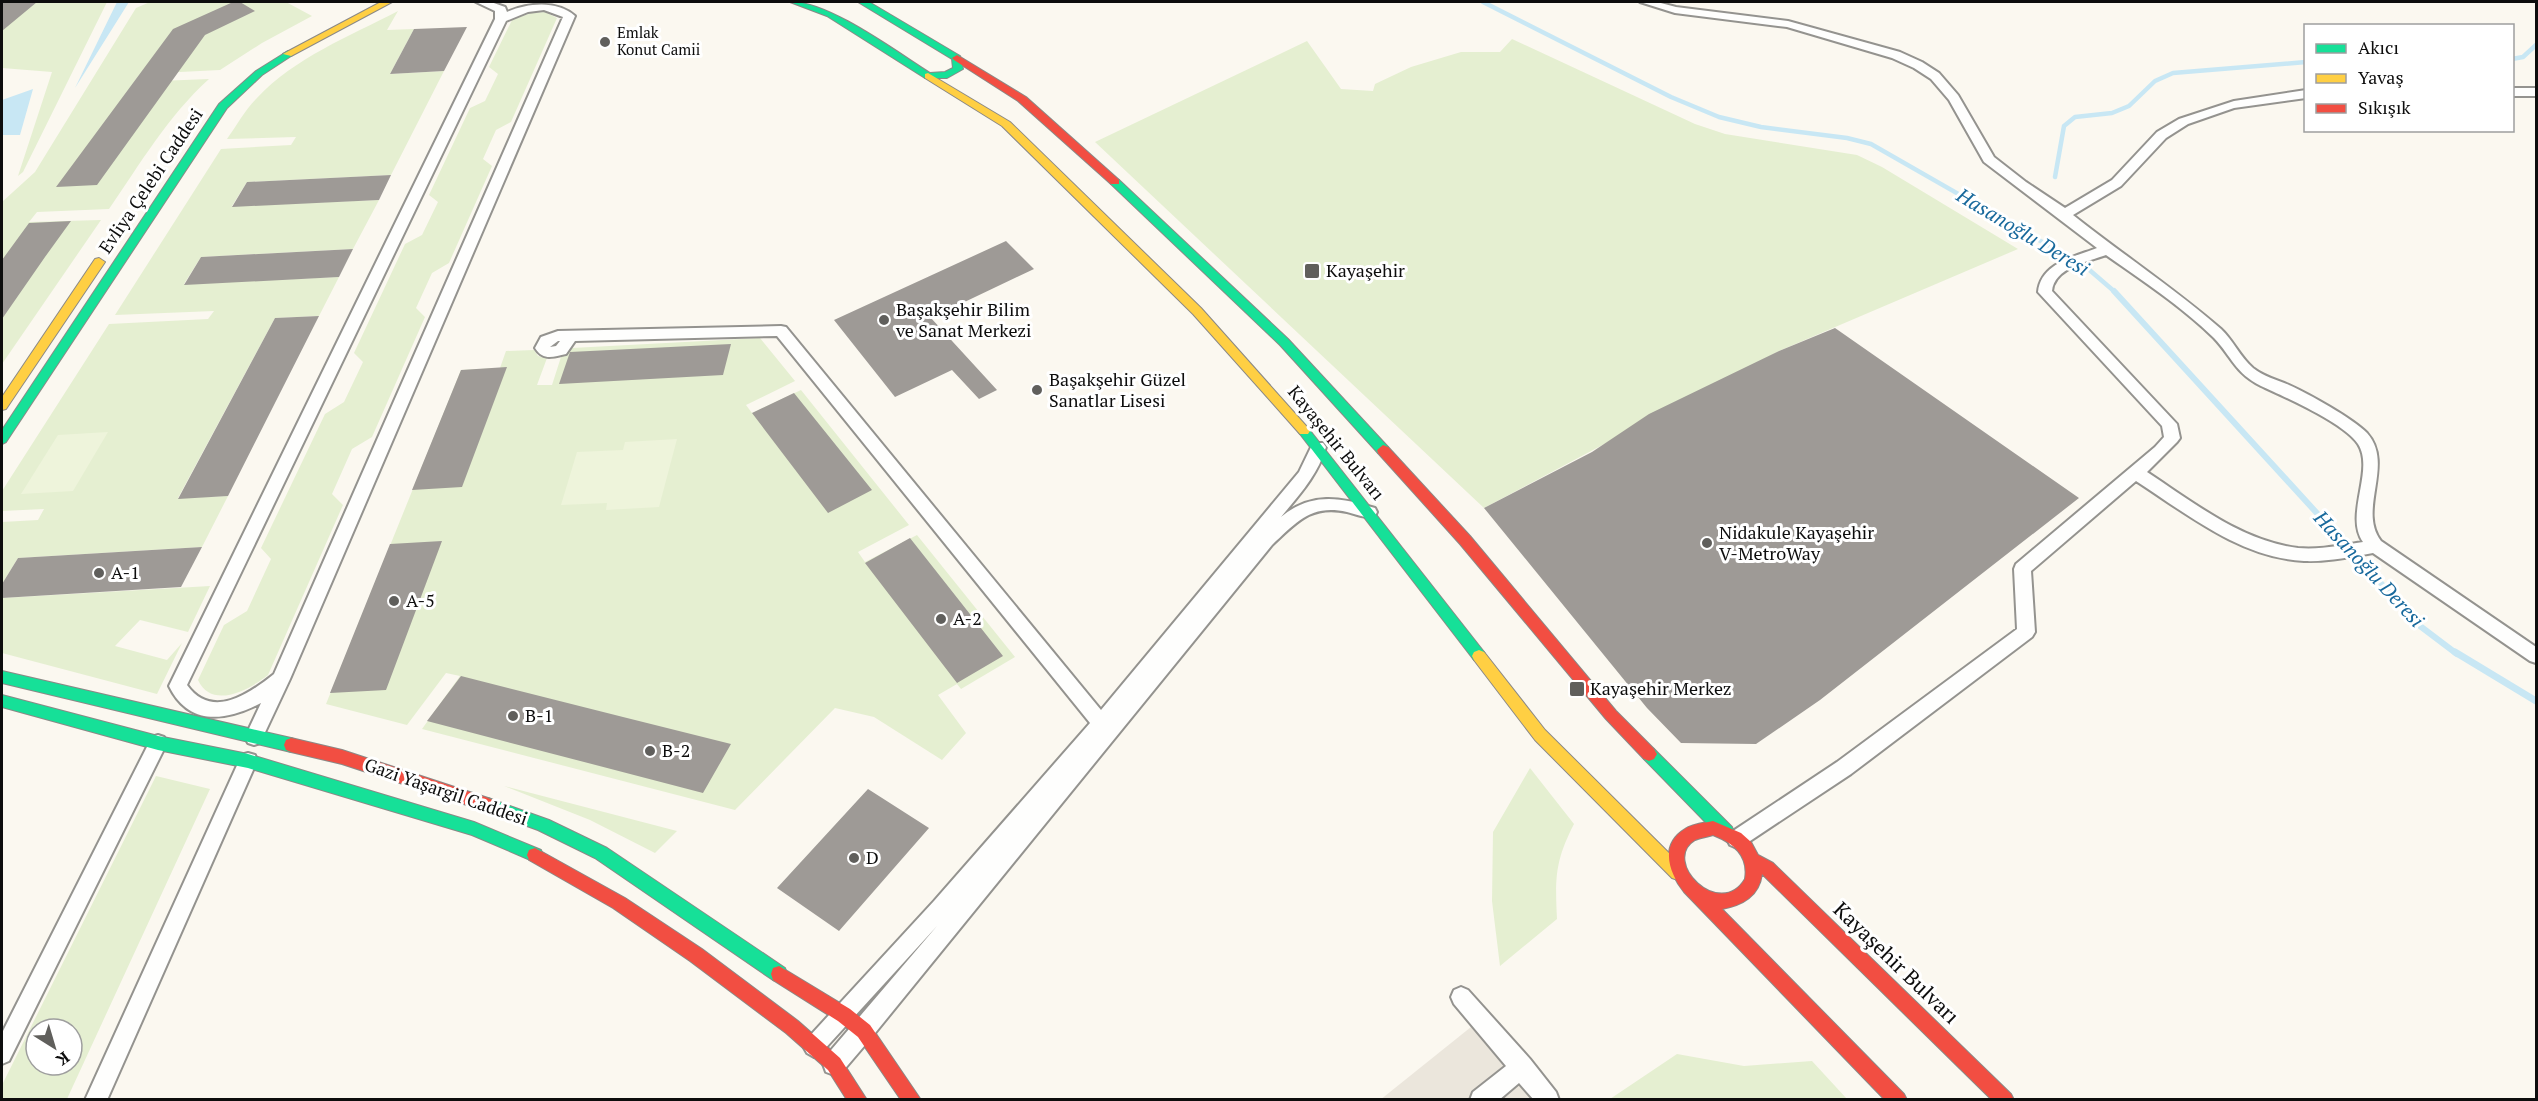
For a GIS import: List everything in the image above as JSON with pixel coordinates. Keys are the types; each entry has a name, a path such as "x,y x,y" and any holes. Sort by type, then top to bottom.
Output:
{"main road":[{"name":"Evliya Çelebi Caddesi","path":"210,101 237,75 263,57 368,2"},
{"name":"Evliya Çelebi Caddesi","path":"2,439 216,116 231,97 276,61 387,2"},
{"name":"Kayaşehir Bulvarı","path":"795,2 830,14 1006,124 1197,311 1318,447 1540,735 1678,873 1898,1100"},
{"name":"Kayaşehir Bulvarı","path":"863,2 1022,99 1070,140 1284,342 1364,426 1465,540 1611,715 1754,861 1767,868 2005,1100"},
{"path":"928,76 955,72 959,65 957,58"},
{"name":"Evliya Çelebi Caddesi","path":"2,406 108,249"},
{"path":"58,322 80,321"},
{"name":"Gazi Yaşargil Caddesi","path":"2,677 342,757 459,794 543,825 601,853 752,957 844,1015 864,1031 912,1100"},
{"name":"Gazi Yaşargil Caddesi","path":"2,701 158,743 248,761 474,829 548,861 619,903 696,955 814,1046 834,1064 858,1100"},
{"path":"1678,873 1674,861 1676,850 1681,840 1689,833 1713,828 1731,835"},
{"path":"1698,895 1721,903 1735,901 1746,895 1753,885 1756,873 1754,861"}],"street":[{"path":"164,716 501,19 501,9 482,2"},
{"path":"501,19 521,9 567,2"},
{"path":"1646,2 1675,10 1788,24 1896,55 1935,76 1954,98 1989,159 2020,185 2064,214 2107,249 2175,297 2220,336 2247,371 2286,390 2344,424 2362,438 2371,454 2365,516 2366,534 2375,546 2536,656"},
{"path":"254,737 569,16 558,8 546,6"},
{"path":"2514,92 2536,92"},
{"path":"2064,214 2105,192 2124,177 2166,131 2188,119 2215,109 2247,102 2304,94"},
{"path":"1731,835 1844,768 2026,632 2022,569 2136,473 2172,438 2169,424 2045,292 2046,282 2059,268 2107,249"},
{"path":"571,336 781,331 1104,728"},
{"path":"834,1064 864,1031 1298,484 1314,461 1318,447"},
{"path":"2136,473 2240,538 2269,549 2298,554 2337,553 2375,546"},
{"path":"814,1046 1104,728 1266,540 1294,513 1322,502 1340,503 1370,512"},
{"path":"178,686 191,704 202,709 218,710 250,701 266,693 280,679"},
{"path":"2,1054 158,743"},
{"path":"96,1100 248,761"},
{"path":"1461,997 1548,1100"},
{"path":"1481,1100 1522,1067"}],"green space":[{"path":"2,2 107,2 23,172 18,176 52,72 2,68"},
{"path":"150,2 286,2 312,16 262,43 220,70 140,74 134,82 209,79 180,109 143,158 109,209 37,212 29,222 101,220 2,364 2,202 35,172 136,8"},
{"path":"398,11 387,30 414,29 390,74 444,71 391,175 247,182 232,206 379,200 353,249 201,257 184,284 339,277 319,316 275,318 178,498 228,496 202,547 18,558 2,584 2,522 38,520 44,509 2,511 2,491 109,324 208,319 214,311 115,315 221,149 291,145 296,137 227,139 241,118 272,84 305,59"},
{"path":"545,12 557,18 511,122 496,130 483,159 492,166 449,263 432,273 416,308 425,317 372,437 352,449 332,494 343,505 268,675 241,691 221,696 212,694 204,689 198,680 224,625 247,611 271,559 261,548 325,414 344,402 363,362 354,353 405,244 422,235 438,202 429,195 470,108 485,101 498,74 489,67 512,20 531,13"},
{"path":"1512,39 1695,124 1725,134 1857,155 1882,167 2018,249 1779,351 1484,508 1095,142 1307,41 1341,89 1373,91 1375,84 1411,67 1461,52 1500,52"},
{"path":"760,338 795,381 746,405 752,413 801,390 909,525 858,552 865,562 917,535 1015,657 961,689 957,684 938,695 966,733 942,760 874,717 835,708 735,810 422,729 460,676 446,673 407,725 326,704 461,370 500,368 506,351 534,350 538,356 547,358 537,385 552,385 561,357 572,348"},
{"path":"108,432 73,491 21,494 58,435"},
{"path":"677,439 659,507 606,510 607,503 561,505 577,452 623,450 625,442"},
{"path":"210,586 188,632 140,620 115,646 167,660 182,643 157,694 2,653 2,598"},
{"path":"1530,768 1574,824 1563,849 1558,870 1557,919 1500,966 1492,901 1493,832"},
{"path":"156,776 210,789 84,1062 84,1017 36,1017"},
{"path":"504,786 677,831 655,853 590,820"},
{"path":"24,1041 24,1077 77,1077 67,1099 2,1099 2,1085"},
{"path":"1677,1054 1744,1066 1812,1061 1847,1099 1610,1099"}],"shaded area":[{"path":"1471,1027 1532,1099 1380,1100"}],"water":[{"path":"117,2 129,2 75,88"},
{"path":"33,89 20,135 2,135 2,100"}],"building":[{"path":"2,2 37,2 2,31"},
{"path":"233,2 240,2 255,11 205,35 97,185 56,187 173,29"},
{"path":"467,27 444,71 390,74 414,29"},
{"path":"391,175 379,200 232,207 247,182"},
{"path":"71,221 2,319 2,260 29,223"},
{"name":"Başakşehir Bilim ve Sanat Merkezi","path":"1006,241 1034,269 931,318 997,390 979,399 952,370 895,397 834,320"},
{"path":"353,249 339,277 184,285 201,257"},
{"path":"319,316 228,496 178,499 275,318"},
{"name":"Nidakule Kayaşehir V-MetroWay","path":"1835,328 2079,498 1820,700 1756,744 1681,743 1647,708 1484,508 1592,452 1649,414 1779,351"},
{"path":"731,344 723,375 559,384 570,352"},
{"path":"507,367 462,487 412,490 461,370"},
{"path":"794,393 872,490 828,513 752,413"},
{"name":"A-2","path":"910,538 1003,656 957,683 865,563"},
{"name":"A-5","path":"442,541 386,690 330,693 390,544"},
{"name":"A-1","path":"202,547 181,587 2,598 2,584 18,558"},
{"path":"461,676 731,744 703,793 427,721"},
{"name":"D","path":"868,789 929,828 839,931 777,888"}],"waterway":[{"name":"Hasanoğlu Deresi","path":"1483,2 1671,97 1719,117 1761,127 1847,138 1871,144 2086,267 2115,292"},
{"path":"2514,59 2523,57 2536,45"},
{"path":"2055,177 2064,126 2075,117 2112,113 2129,106 2155,81 2173,73 2304,62"},
{"name":"Hasanoğlu Deresi","path":"2115,292 2420,626 2457,654"},
{"name":"Hasanoğlu Deresi","path":"2455,652 2536,701"}],"traffic: fast":[{"path":"795,2 830,14 928,76 947,75 958,69 957,58 863,2"},
{"path":"2,439 223,106 259,73 288,54"},
{"path":"1115,182 1284,342 1383,450"},
{"path":"1304,431 1479,656"},
{"path":"2,677 291,745"},
{"path":"2,701 158,743 248,761 474,829 535,855"},
{"path":"1649,754 1726,832"},
{"path":"488,805 543,825 601,853 779,974"}],"traffic: slow":[{"path":"288,54 387,2"},
{"path":"928,76 1006,124 1197,311 1304,431"},
{"path":"2,406 99,262"},
{"path":"1479,656 1540,735 1678,873"}],"traffic: jam":[{"path":"957,58 1022,99 1115,182"},
{"path":"1383,450 1465,540 1611,715 1649,754"},
{"path":"291,745 342,757 488,805"},
{"path":"1713,828 1738,840 1750,854 1753,863 1753,880 1743,894 1735,899 1719,902 1703,897 1690,887 1680,874 1675,859 1678,845 1690,834 1713,828"},
{"path":"535,855 619,903 696,955 792,1027 834,1064 858,1100"},
{"path":"1754,861 1767,868 2005,1100"},
{"path":"1698,895 1898,1100"},
{"path":"779,974 844,1015 864,1031 912,1100"}],"place":[{"name":"Emlak Konut Camii","path":"605,42"},
{"name":"Kayaşehir","path":"1312,271"},
{"name":"Başakşehir Bilim ve Sanat Merkezi","path":"884,320"},
{"name":"Başakşehir Güzel Sanatlar Lisesi","path":"1037,390"},
{"name":"Nidakule Kayaşehir V-MetroWay","path":"1707,543"},
{"name":"A-1","path":"99,573"},
{"name":"A-5","path":"394,601"},
{"name":"A-2","path":"941,619"},
{"name":"Kayaşehir Merkez","path":"1577,689"},
{"name":"B-1","path":"513,716"},
{"name":"B-2","path":"650,751"},
{"name":"D","path":"854,858"}]}
